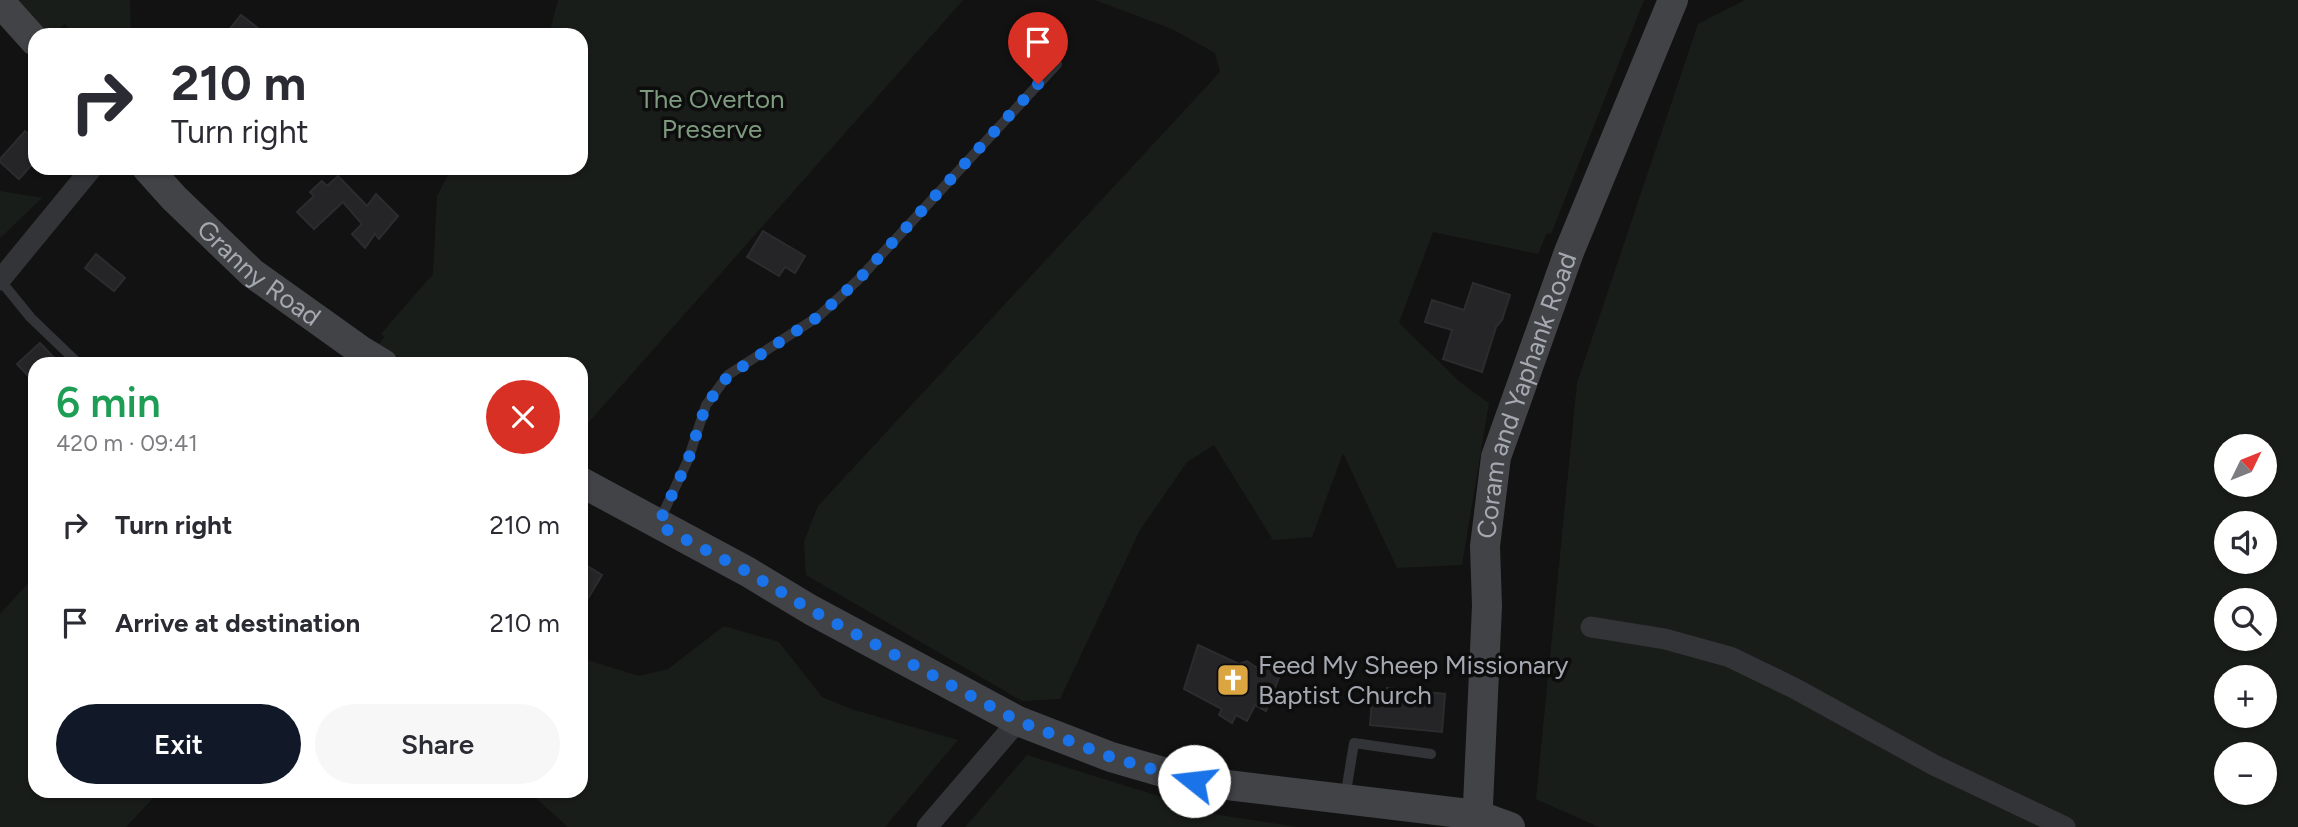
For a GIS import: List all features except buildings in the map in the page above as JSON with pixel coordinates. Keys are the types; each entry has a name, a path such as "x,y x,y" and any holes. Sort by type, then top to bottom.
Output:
{"street":[{"name":"Coram and Yaphank Road","path":"1477,821 1487,606 1485,546 1496,457 1551,297 1674,0"},
{"path":"0,2 28,33"},
{"path":"0,280 86,175"},
{"name":"Granny Road","path":"153,175 252,273 373,357"},
{"path":"588,486 1018,721 1111,757 1194,781 1345,798 1510,827"},
{"path":"1591,627 1665,639 1730,657 1794,688 1934,765 2065,827"},
{"path":"927,827 1018,721"}],"lane":[{"path":"658,525 688,460 706,405 728,376 819,316 858,280 1057,64"},
{"path":"0,280 31,318 72,357"},
{"path":"1345,798 1354,743 1431,754"}],"green space":[{"path":"14,0 130,0 131,28 69,28 65,24 60,28 40,28"},
{"name":"The Overton Preserve","path":"558,0 963,0 588,423 588,357 398,357 378,345 385,337 381,334 433,274 437,196 448,175 588,175 588,28 551,28"},
{"path":"1095,0 1644,0 1551,234 1547,233 1538,254 1433,232 1399,323 1461,383 1489,403 1462,565 1397,568 1343,453 1312,537 1273,540 1214,445 1187,462 1140,530 1060,699 1022,701 806,575 804,542 818,506 1220,72 1215,53 1172,29"},
{"path":"1745,0 2298,0 2298,827 1599,827 1536,799 1577,383 1698,24"},
{"path":"0,191 42,198 0,238"},
{"path":"28,584 28,798 153,798 126,827 0,827 0,614"},
{"path":"724,626 779,642 822,697 851,709 958,740 885,827 568,827 536,798 588,798 588,660 639,676 668,669"},
{"path":"1027,755 1219,815 1298,827 965,827"}],"place":[{"name":"Feed My Sheep Missionary Baptist Church","path":"1233,680"}],"route":[{"path":"1038,84 858,280 819,316 728,376 706,405 688,460 658,525 1018,721 1111,757 1194,781"}]}
